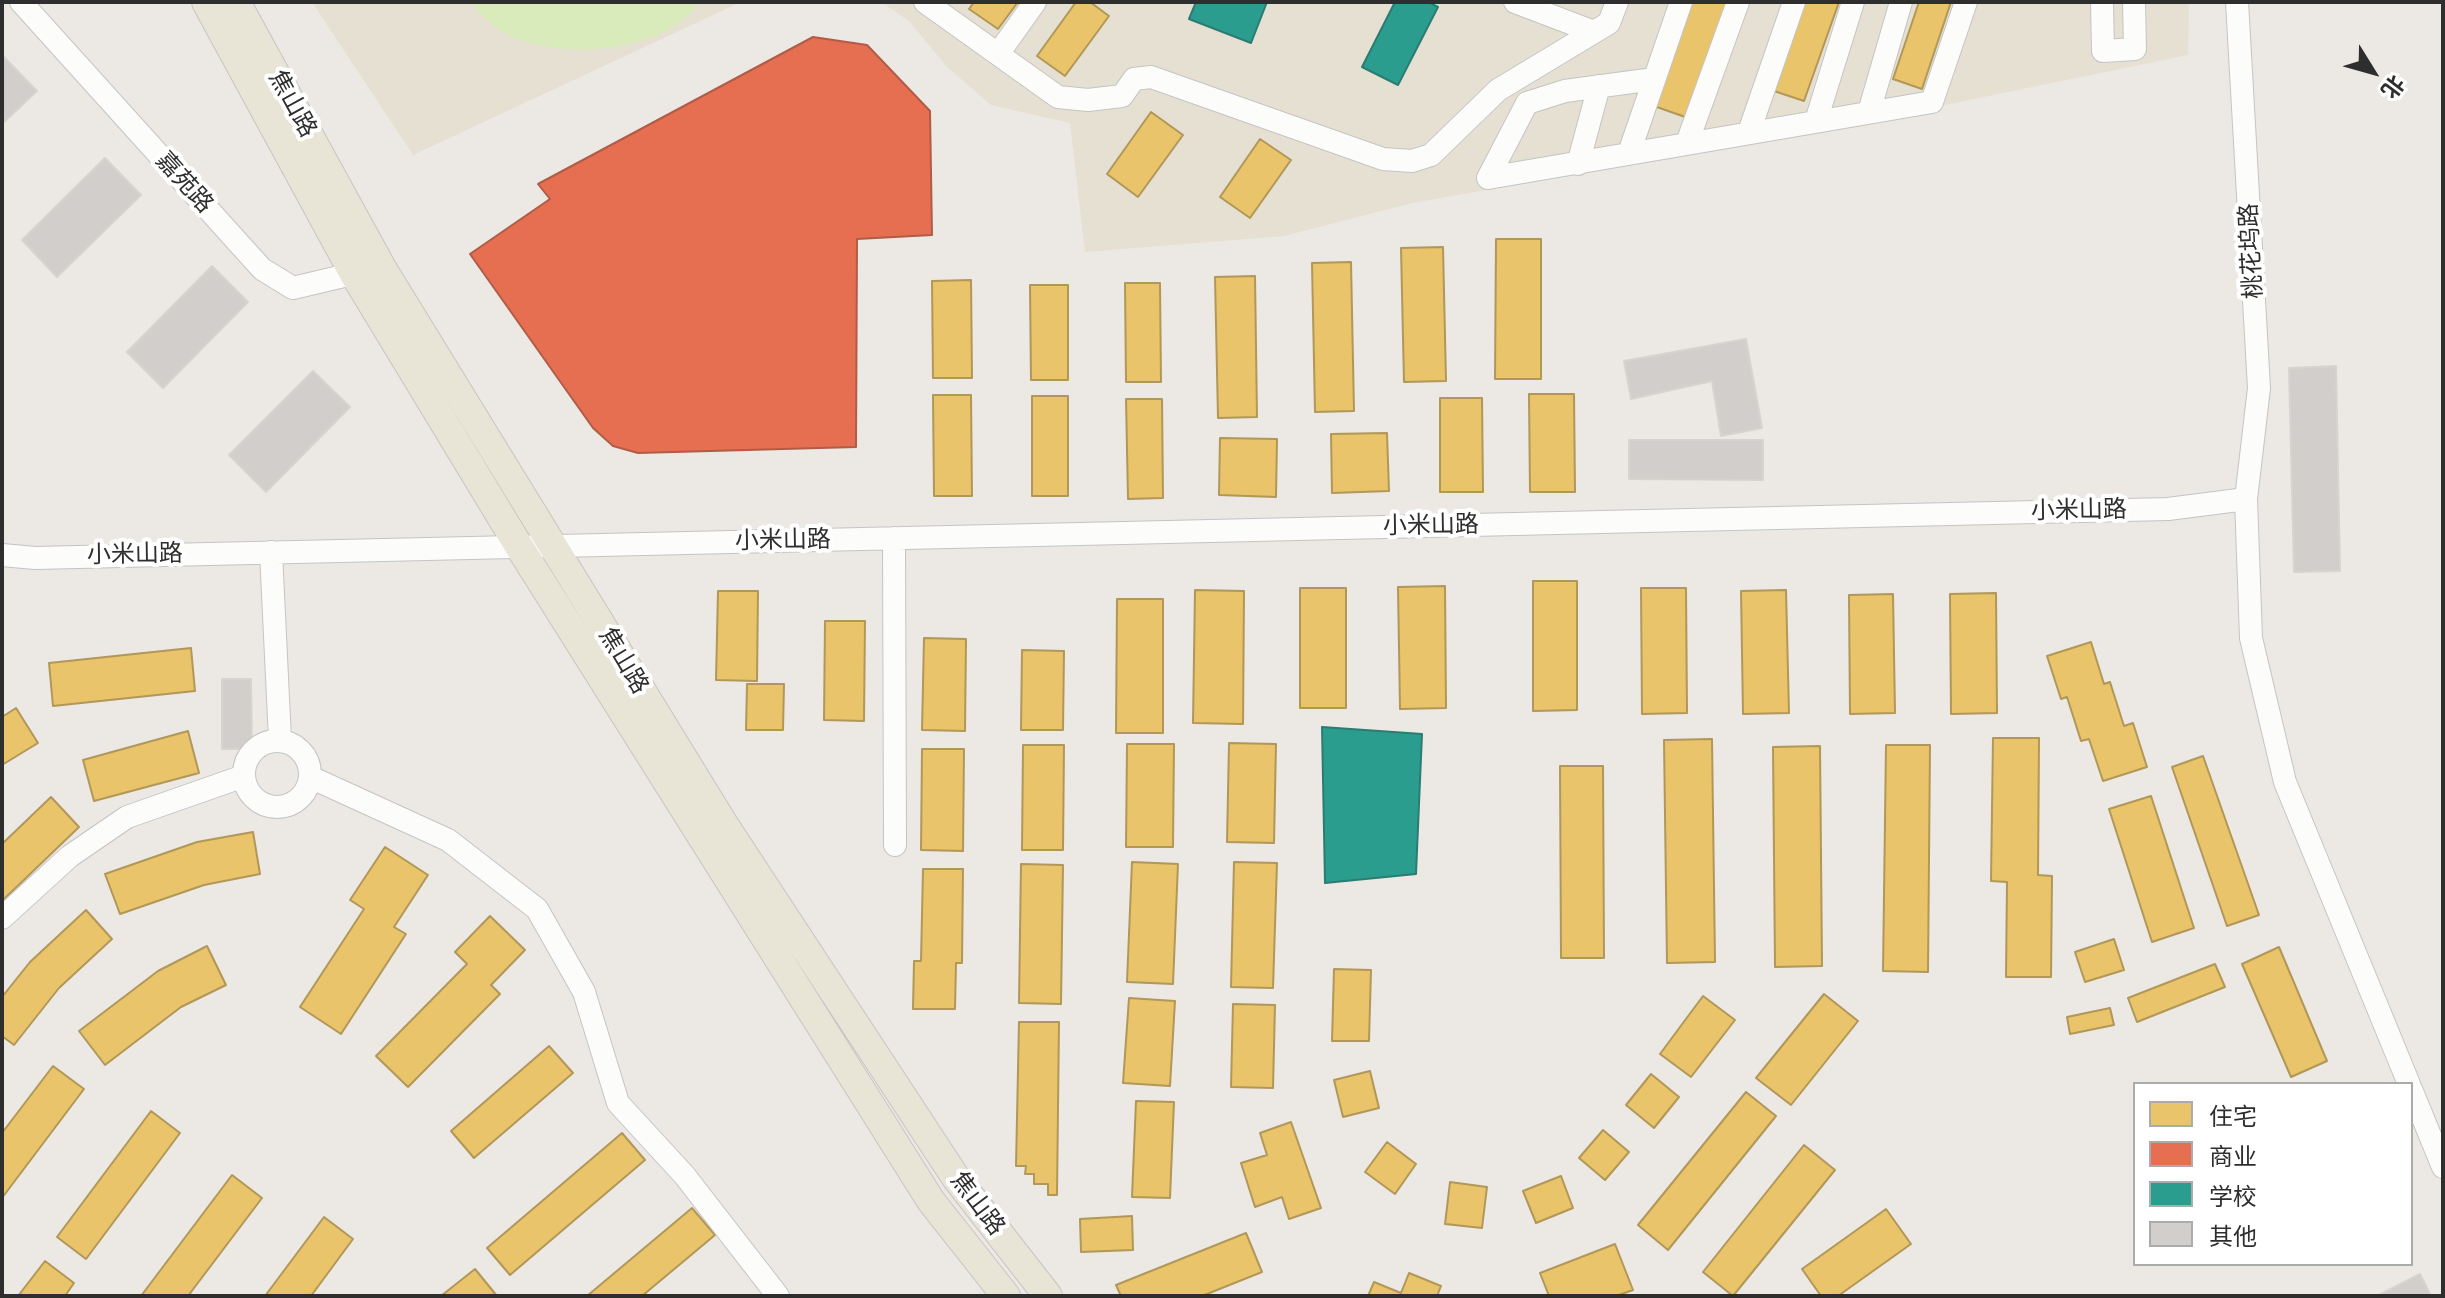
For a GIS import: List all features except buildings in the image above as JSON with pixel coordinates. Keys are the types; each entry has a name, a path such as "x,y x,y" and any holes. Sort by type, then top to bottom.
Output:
{"main road":[{"name":"焦山路","path":"206,2 354,274 520,548 931,1201 1006,1296"},
{"name":"焦山路","path":"236,2 382,268 725,826 930,1139 1048,1296"}],"street":[{"name":"嘉苑路","path":"21,2 262,269 293,288 382,268"},
{"path":"998,54 1035,2"},
{"path":"1515,2 1594,32"},
{"path":"928,3 1058,97 1088,100 1122,96 1134,79 1151,77 1383,159 1412,161 1431,155 1498,90 1609,23 1617,2"},
{"path":"1629,153 1681,2"},
{"path":"1687,143 1738,2"},
{"path":"1749,132 1794,2"},
{"path":"1816,121 1853,2"},
{"path":"1869,112 1901,2"},
{"path":"1654,79 1565,91 1527,103 1488,178 1932,102 1966,2"},
{"name":"桃花坞路","path":"2237,2 2259,388 2246,499"},
{"path":"2134,4 2135,49 2103,51 2102,5 2134,4"},
{"path":"1578,164 1599,86"},
{"path":"2246,499 2251,638 2285,782 2408,1082"},
{"name":"小米山路","path":"2,555 520,548 2168,509 2246,499"},
{"path":"894,538 895,845"},
{"path":"271,552 280,740"},
{"path":"280,740 299,749 306,757 310,777 301,797 281,807 260,803 246,787 244,776 245,764 258,746 280,740"},
{"path":"2,918 70,856 127,817 244,776"},
{"path":"310,777 448,840 537,909 584,992 618,1103 685,1176 778,1296"},
{"path":"2413,1094 2443,1167"}],"shaded area":[{"path":"312,2 741,2 413,155"},
{"path":"881,2 2189,2 2188,55 1794,136 1412,203 1284,236 1085,252 1070,123 991,105 946,66 909,21"}],"green space":[{"path":"469,2 700,2 683,20 660,34 633,43 573,49 518,39 496,28"}]}
